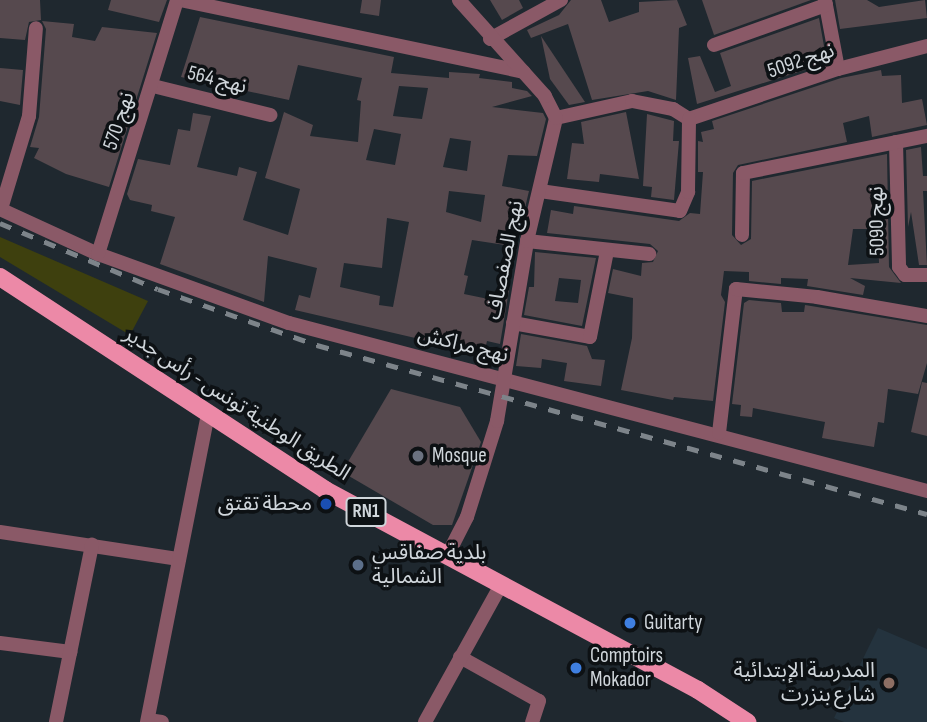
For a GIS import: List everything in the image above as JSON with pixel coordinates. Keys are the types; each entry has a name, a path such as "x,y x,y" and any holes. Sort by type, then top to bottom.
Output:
{"main road":[{"name":"الطريق الوطنية تونس - رأس جدير","path":"0,278 325,490 698,690 747,722"}],"street":[{"path":"178,0 525,72"},
{"name":"نهج 570","path":"99,254 178,0"},
{"path":"459,0 490,39 525,72 556,118 632,101 673,109 689,119 687,201 680,211 540,191"},
{"path":"490,39 561,0"},
{"path":"714,46 825,2 838,69"},
{"path":"0,209 29,116 36,29"},
{"name":"نهج 5092","path":"689,119 838,69 927,47"},
{"name":"نهج 564","path":"153,86 270,115"},
{"name":"نهج الصفصاف","path":"447,556 471,506 506,378 527,241 556,118"},
{"path":"742,235 743,173 927,136"},
{"name":"نهج 5090","path":"896,142 899,267 905,275 927,275"},
{"name":"نهج مراكش","path":"0,209 99,254 289,323 719,433 927,491"},
{"path":"527,241 649,254"},
{"path":"513,323 590,337 607,251"},
{"path":"719,433 736,289 817,297 927,316"},
{"path":"152,721 179,559 208,413"},
{"path":"0,532 179,559"},
{"path":"56,722 92,545"},
{"path":"425,722 501,585"},
{"path":"0,643 70,652"},
{"path":"460,657 539,701 532,722"}],"shaded area":[{"path":"0,237 148,301 130,335 0,257"},
{"name":"المدرسة الإبتدائية شارع بنزرت","path":"878,628 927,649 927,722 844,722 834,718"}],"building":[{"path":"0,0 40,0 41,20 29,22 25,40 0,38"},
{"path":"111,0 167,0 159,22 108,10"},
{"path":"362,0 381,0 379,16 360,13"},
{"path":"490,0 519,0 523,8 502,20"},
{"path":"571,0 601,0 609,22 639,12 639,2 677,0 687,25 679,28 676,100 648,91 592,100 568,24 531,38 527,30 559,15"},
{"path":"702,0 811,0 714,35"},
{"path":"835,0 867,0 879,7 925,0 927,18 840,29"},
{"path":"200,17 394,57 391,73 449,78 449,72 480,74 479,78 512,82 512,88 527,91 532,96 492,107 543,113 546,119 537,156 508,155 502,186 529,191 524,212 519,211 515,236 507,234 505,245 472,240 464,275 468,276 464,294 498,301 501,282 510,284 500,344 487,341 484,354 295,310 299,295 310,298 317,268 268,256 264,302 160,264 175,217 151,211 152,205 130,200 127,194 138,159 170,165 178,129 190,131 193,113 211,116 197,167 237,176 239,167 257,172 243,220 288,235 300,189 265,178 284,112 313,125 310,136 358,142 361,101 357,100 362,78 298,65 289,100 181,77","holes":["399,86 428,88 422,119 393,116","374,129 401,134 395,165 366,160","450,138 471,141 467,171 443,167","449,191 485,195 481,222 446,212","387,218 409,222 393,307 379,305 380,296 340,287 344,263 382,268"]},
{"path":"819,18 827,63 697,104 688,58 700,56 715,92 731,86 720,53"},
{"path":"42,21 74,24 72,37 95,41 102,27 157,33 109,187 66,174 34,158 39,148 30,147 39,117 46,29"},
{"path":"541,36 585,102 569,105 550,79"},
{"path":"0,68 23,70 20,105 0,101"},
{"path":"881,70 882,76 901,75 902,103 922,99 927,125 872,137 869,116 843,123 847,142 738,165 733,173 732,235 741,245 751,239 752,181 887,154 889,267 901,283 850,278 865,286 863,295 807,286 808,279 781,278 781,284 749,281 749,272 724,271 721,295 725,302 713,401 674,397 673,400 621,390 632,338 633,298 608,293 613,269 641,276 642,263 653,262 658,251 650,244 547,233 551,210 573,214 574,206 679,221 690,213 700,214 703,172 698,172 698,141 703,142 701,132 714,129 712,121 841,78","holes":["853,229 878,229 879,263 848,265"]},
{"path":"626,112 639,179 600,174 599,182 567,179 572,143 584,144 581,122"},
{"path":"647,114 674,121 673,141 679,141 674,200 651,197 652,187 643,186"},
{"path":"921,147 923,176 927,176 927,191 923,191 927,265 919,265 911,212 908,227 906,150"},
{"path":"535,252 596,258 582,326 524,315 529,287 534,287","holes":["559,278 581,280 578,303 555,301"]},
{"path":"749,300 781,303 782,312 804,312 805,305 927,325 927,363 918,394 888,389 884,423 878,422 874,447 822,438 825,422 753,408 752,417 740,416 741,405 732,404 744,303"},
{"path":"521,334 587,346 592,359 605,360 601,386 564,381 567,363 542,359 541,368 516,366"},
{"path":"922,382 927,383 927,436 911,432"},
{"path":"391,389 460,407 481,442 452,525 433,525 342,472"}],"railway":[{"path":"0,223 158,289 317,345 927,514"}],"place":[{"name":"Mosque","path":"418,456"},
{"name":"محطة تقتق","path":"326,504"},
{"name":"بلدية صفاقس الشمالية","path":"358,565"},
{"name":"Guitarty","path":"630,623"},
{"name":"Comptoirs Mokador","path":"576,668"},
{"name":"المدرسة الإبتدائية شارع بنزرت","path":"889,683"}]}
